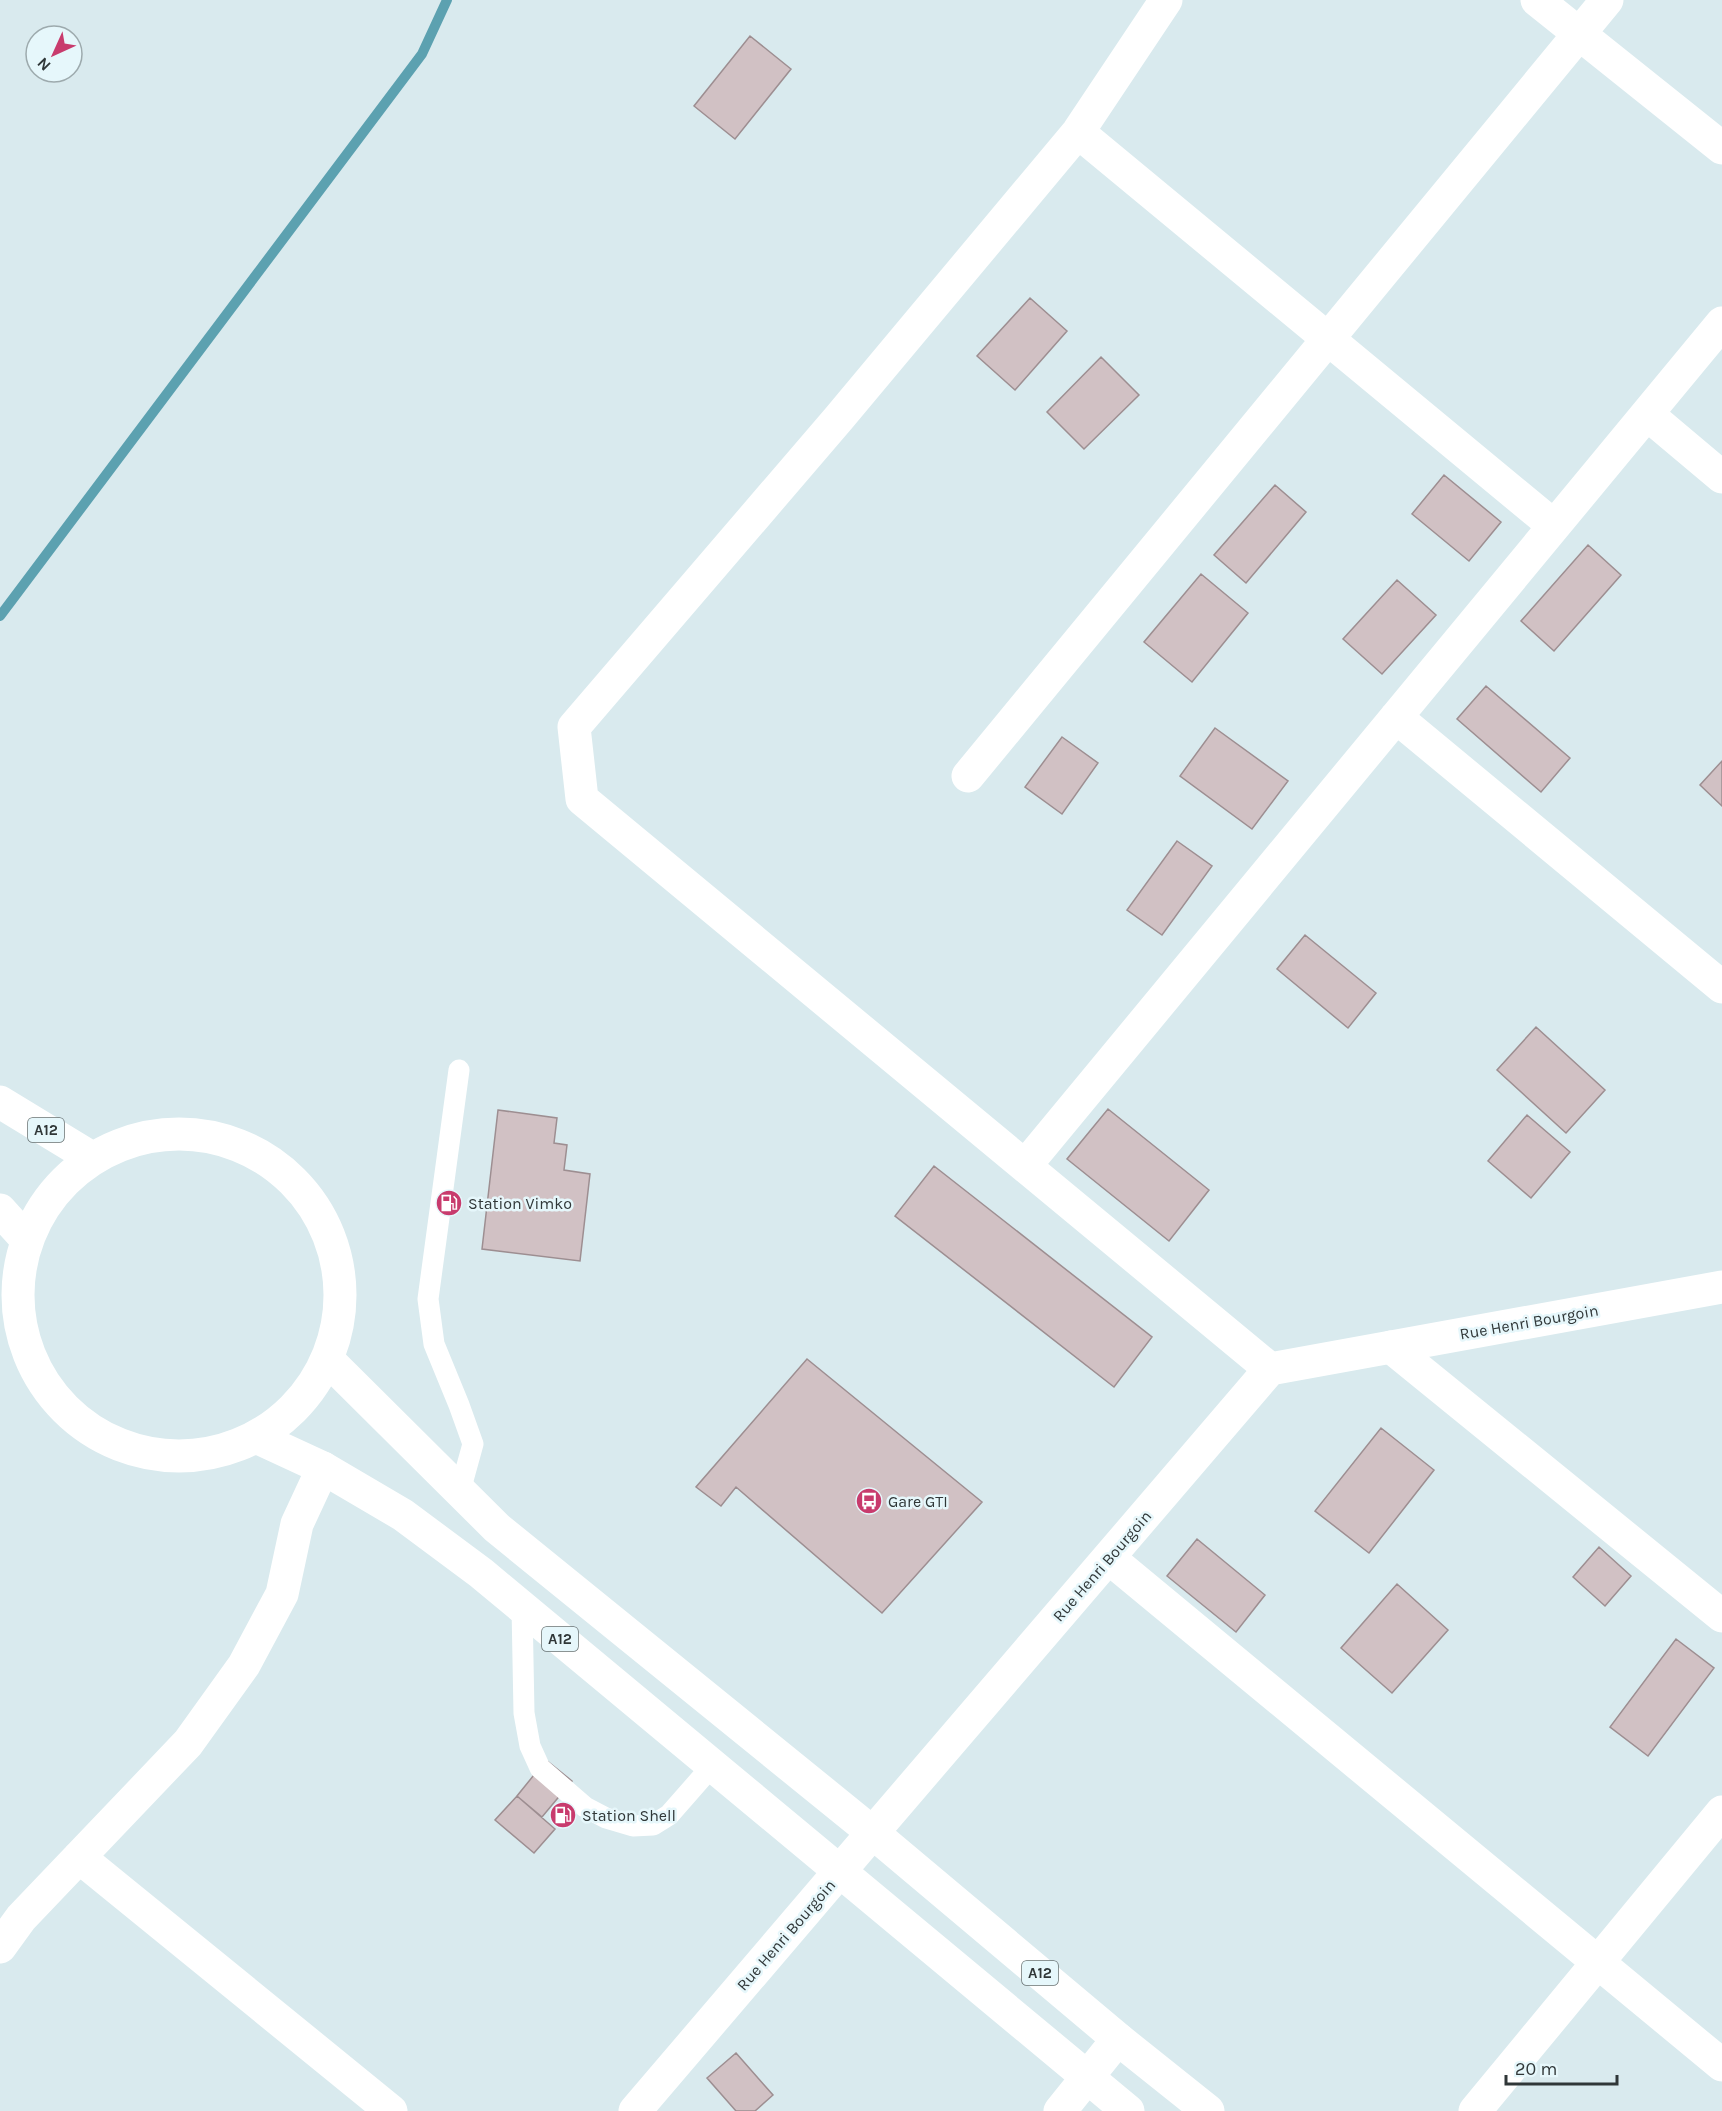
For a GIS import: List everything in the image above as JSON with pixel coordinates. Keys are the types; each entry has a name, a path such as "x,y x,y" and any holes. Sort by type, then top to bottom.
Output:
{"street":[{"path":"1166,0 1078,132 839,418 574,727 582,799 1270,1369"},
{"path":"1537,0 1722,148"},
{"path":"968,776 1607,0"},
{"path":"1078,132 1554,526"},
{"path":"1025,1166 1722,323"},
{"path":"1647,414 1722,477"},
{"path":"1396,717 1722,987"},
{"name":"A12","path":"0,1102 92,1158"},
{"path":"184,1133 217,1137 286,1173 331,1237 341,1278 340,1320 329,1361 300,1406 258,1438 205,1456 149,1455 97,1435 54,1398 26,1350 17,1294 27,1239 52,1193 92,1158 120,1143 152,1135 184,1133"},
{"path":"0,1210 27,1239"},
{"name":"Rue Henri Bourgoin","path":"634,2111 1270,1369 1722,1287"},
{"path":"1391,1347 1722,1616"},
{"name":"A12","path":"329,1361 497,1528 873,1833 1118,2039 1208,2111"},
{"name":"A12","path":"258,1438 323,1468 404,1515 481,1573 1128,2111"},
{"path":"0,1947 21,1918 188,1743 244,1665 282,1594 297,1524 323,1468"},
{"path":"1109,1558 1722,2065"},
{"path":"1475,2111 1722,1812"},
{"path":"79,1857 391,2111"},
{"path":"1060,2111 1118,2039"}],"lane":[{"path":"459,1070 428,1299 434,1344 473,1444 460,1491"},
{"path":"522,1607 524,1713 530,1746 540,1768 585,1807 606,1818 633,1826 653,1825 669,1815 712,1766"}],"building":[{"path":"750,36 791,69 735,139 694,106"},
{"path":"1030,298 1067,331 1015,390 977,356"},
{"path":"1101,357 1139,395 1084,449 1047,412"},
{"path":"1444,475 1501,522 1469,561 1412,514"},
{"path":"1275,485 1306,512 1246,583 1214,555"},
{"path":"1588,545 1621,575 1554,651 1521,621"},
{"path":"1201,574 1248,613 1192,682 1144,642"},
{"path":"1397,580 1436,615 1382,674 1343,639"},
{"path":"1486,686 1570,758 1541,792 1457,719"},
{"path":"1215,728 1288,781 1252,829 1180,776"},
{"path":"1062,737 1098,763 1062,814 1025,787"},
{"path":"1722,761 1722,806 1700,785"},
{"path":"1177,841 1212,866 1162,935 1127,910"},
{"path":"1305,935 1376,993 1348,1028 1277,969"},
{"path":"1536,1027 1605,1090 1566,1133 1497,1070"},
{"path":"1108,1109 1209,1190 1169,1241 1067,1159"},
{"path":"498,1110 557,1118 554,1143 567,1145 564,1170 590,1174 580,1261 482,1249"},
{"path":"1527,1115 1570,1152 1531,1198 1488,1161"},
{"path":"934,1166 1152,1337 1114,1387 895,1216"},
{"path":"807,1359 982,1502 882,1613 736,1487 721,1506 696,1487"},
{"path":"1381,1428 1434,1470 1369,1553 1315,1511"},
{"path":"1197,1539 1265,1595 1236,1632 1167,1576"},
{"path":"1599,1547 1631,1576 1605,1606 1573,1577"},
{"path":"1397,1584 1448,1630 1392,1693 1341,1648"},
{"path":"1676,1639 1714,1668 1648,1756 1610,1727"},
{"path":"546,1760 572,1781 542,1817 517,1796"},
{"path":"517,1796 555,1829 534,1853 495,1820"},
{"path":"736,2053 773,2095 755,2111 736,2111 707,2078"}],"waterway":[{"path":"0,616 422,54 447,0"}],"place":[{"name":"Station Vimko","path":"449,1203"},
{"name":"Gare GTI","path":"869,1501"},
{"name":"Station Shell","path":"563,1815"}]}
